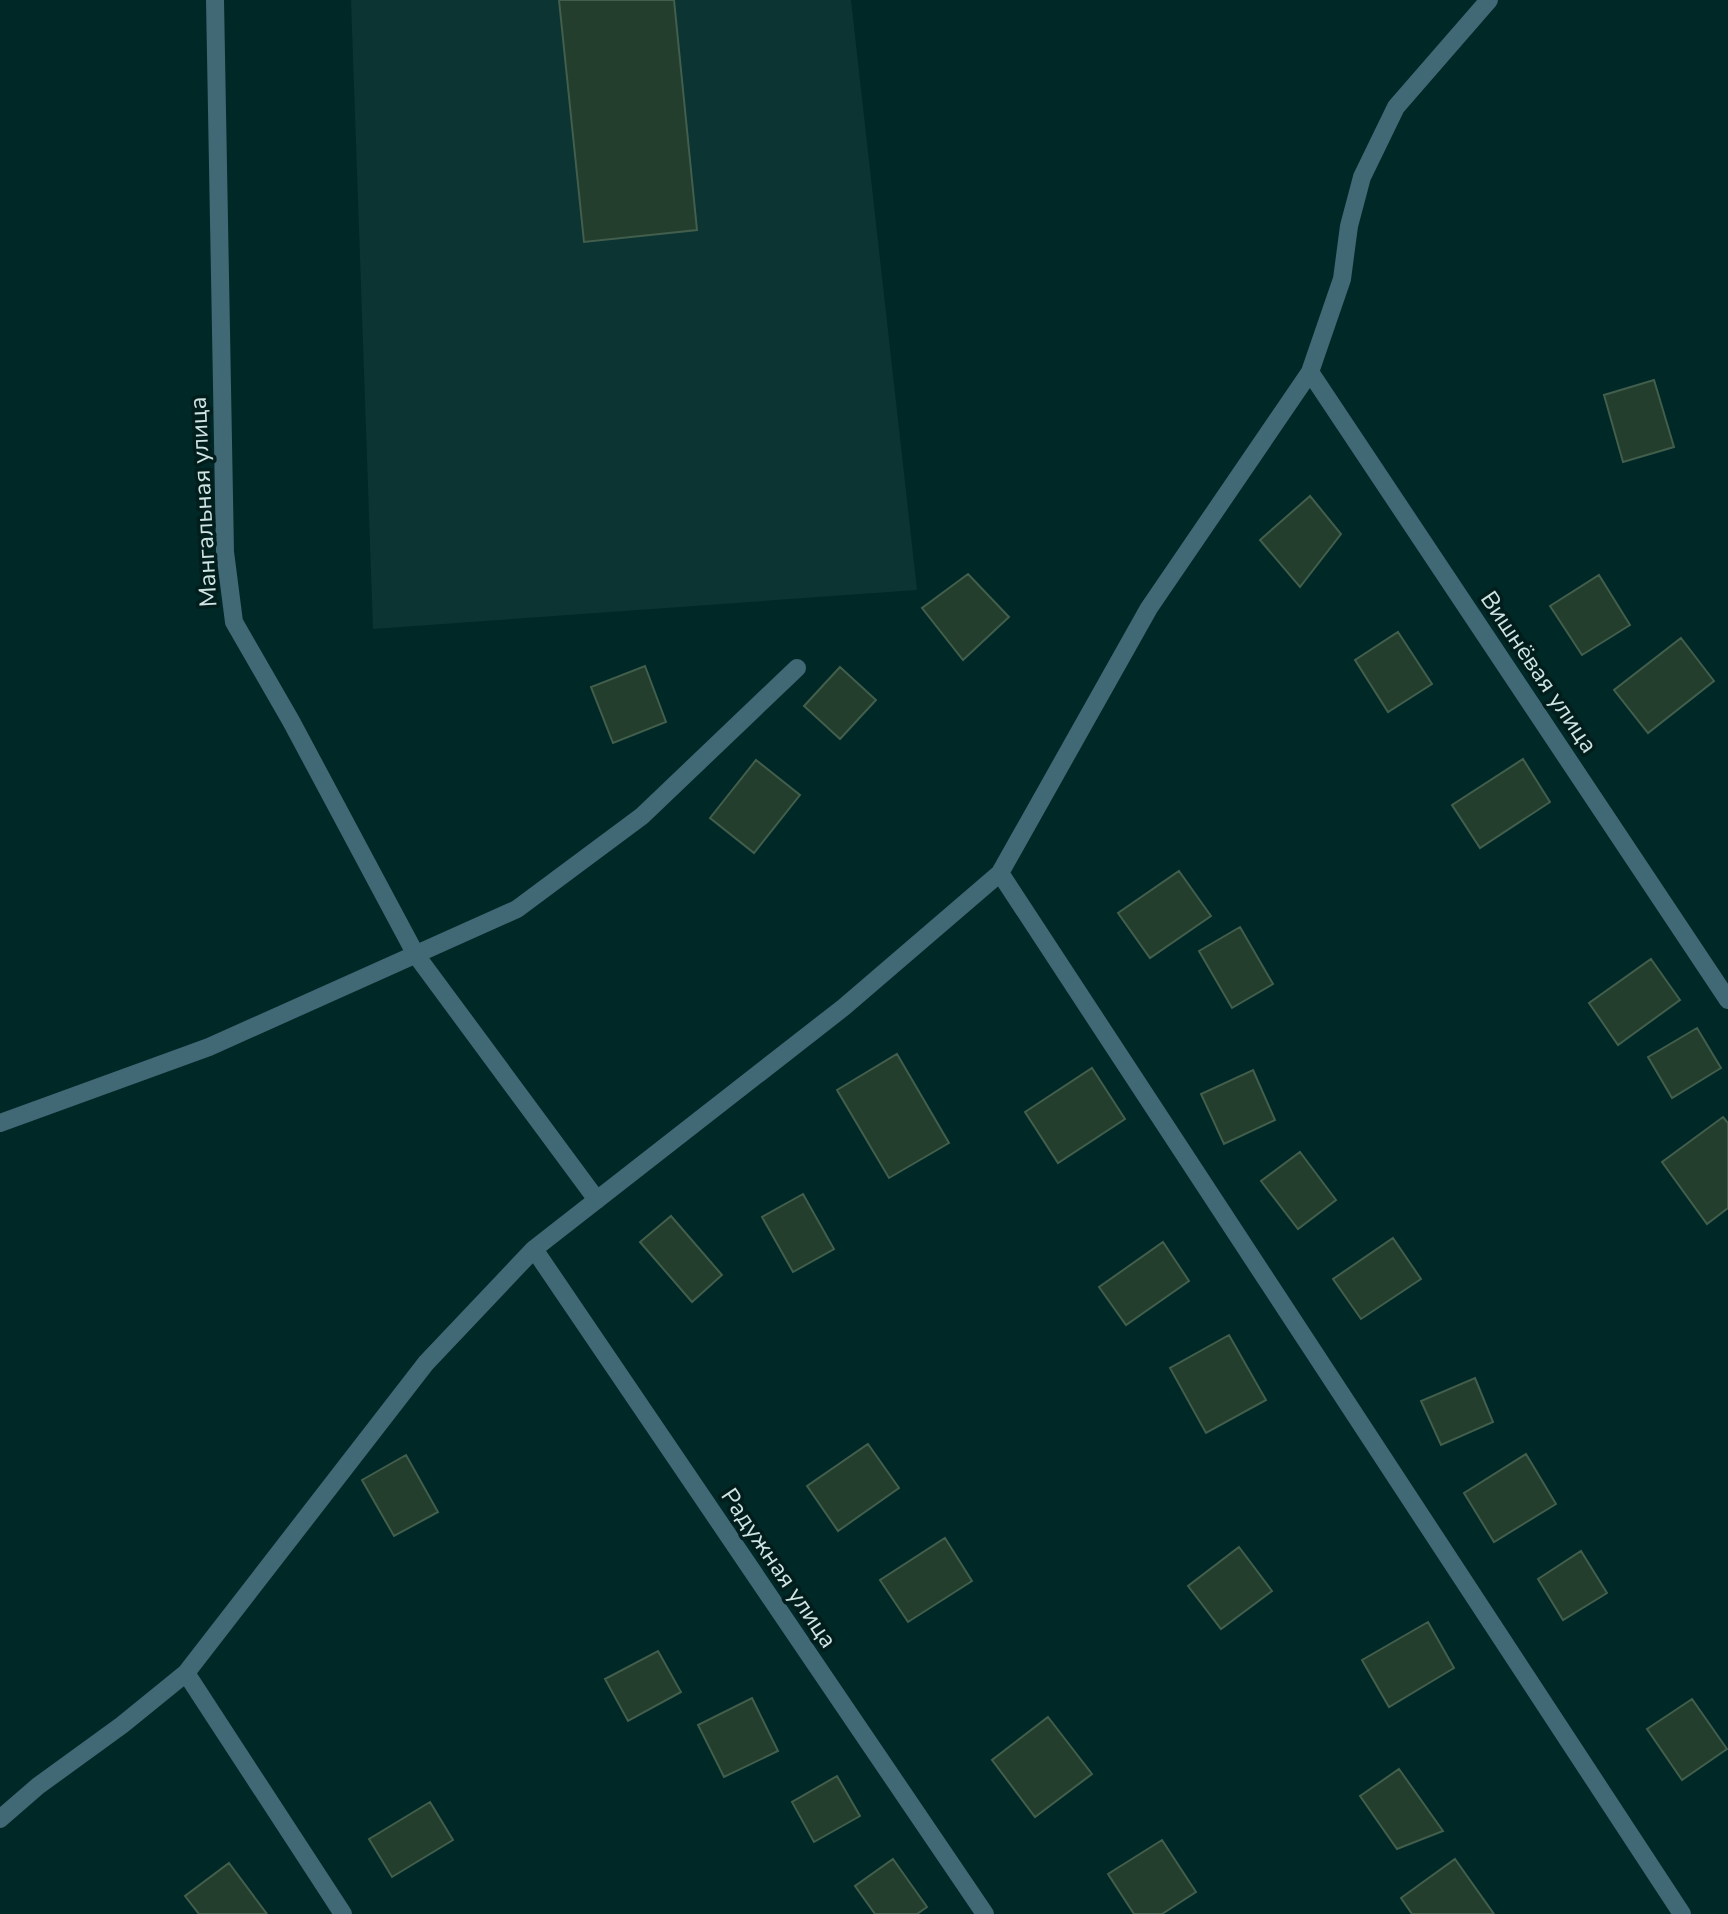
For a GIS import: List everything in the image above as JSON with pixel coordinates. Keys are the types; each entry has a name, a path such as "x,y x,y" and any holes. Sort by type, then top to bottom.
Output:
{"street":[{"name":"Мангальная улица","path":"215,0 225,552 234,622 416,955 597,1200"},
{"path":"0,1819 38,1786 122,1725 186,1673 426,1363 534,1249 844,1007 1000,873 1149,608 1310,372 1342,279 1349,226 1362,177 1396,107 1489,0"},
{"name":"Вишнёвая улица","path":"1310,372 1728,1000"},
{"path":"0,1124 209,1047 517,909 631,824 797,668"},
{"path":"1000,873 1682,1914"},
{"name":"Радужная улица","path":"534,1249 985,1914"},
{"path":"186,1673 343,1914"}],"shaded area":[{"path":"351,0 851,0 917,590 373,629"}],"building":[{"path":"559,0 674,0 697,230 584,242"},
{"path":"1654,380 1674,447 1623,462 1604,395"},
{"path":"1310,496 1341,534 1300,587 1260,540"},
{"path":"968,574 1009,617 963,660 922,608"},
{"path":"1599,575 1630,625 1582,655 1550,606"},
{"path":"1398,632 1432,684 1388,712 1355,660"},
{"path":"1681,638 1714,681 1648,733 1614,690"},
{"path":"645,666 666,722 613,743 591,687"},
{"path":"840,667 876,700 840,739 804,706"},
{"path":"1523,759 1550,802 1480,848 1452,805"},
{"path":"756,760 800,795 754,853 710,818"},
{"path":"1179,871 1211,916 1150,958 1118,913"},
{"path":"1240,927 1273,984 1232,1008 1199,951"},
{"path":"1651,959 1680,1000 1618,1045 1589,1003"},
{"path":"1697,1028 1721,1068 1672,1098 1648,1057"},
{"path":"897,1054 949,1143 889,1178 837,1090"},
{"path":"1092,1068 1125,1119 1058,1163 1025,1112"},
{"path":"1253,1070 1275,1120 1224,1144 1201,1094"},
{"path":"1723,1117 1728,1123 1728,1208 1707,1224 1662,1162"},
{"path":"1300,1152 1336,1200 1298,1229 1261,1181"},
{"path":"803,1194 834,1249 793,1272 762,1217"},
{"path":"671,1216 722,1275 692,1302 640,1242"},
{"path":"1393,1238 1421,1279 1361,1319 1333,1279"},
{"path":"1163,1242 1189,1281 1126,1325 1099,1287"},
{"path":"1229,1335 1266,1400 1206,1433 1170,1368"},
{"path":"1475,1378 1493,1422 1441,1445 1421,1401"},
{"path":"868,1444 899,1488 838,1531 807,1486"},
{"path":"1526,1454 1556,1504 1494,1542 1464,1493"},
{"path":"406,1455 438,1512 394,1536 362,1480"},
{"path":"945,1538 972,1581 908,1622 880,1580"},
{"path":"1239,1547 1272,1591 1221,1629 1188,1586"},
{"path":"1581,1551 1607,1593 1563,1620 1538,1579"},
{"path":"1428,1622 1454,1668 1389,1707 1362,1660"},
{"path":"658,1651 681,1692 628,1721 605,1679"},
{"path":"752,1698 778,1751 724,1777 698,1725"},
{"path":"1692,1699 1727,1749 1682,1780 1647,1729"},
{"path":"1048,1717 1092,1774 1035,1817 992,1760"},
{"path":"1399,1769 1443,1831 1397,1849 1360,1796"},
{"path":"837,1776 860,1816 814,1842 792,1802"},
{"path":"430,1802 453,1840 392,1877 369,1839"},
{"path":"1162,1840 1196,1892 1162,1914 1134,1914 1108,1874"},
{"path":"893,1859 927,1907 917,1914 875,1914 855,1886"},
{"path":"1455,1859 1494,1914 1412,1914 1401,1898"},
{"path":"229,1863 267,1914 199,1914 185,1896"}]}
